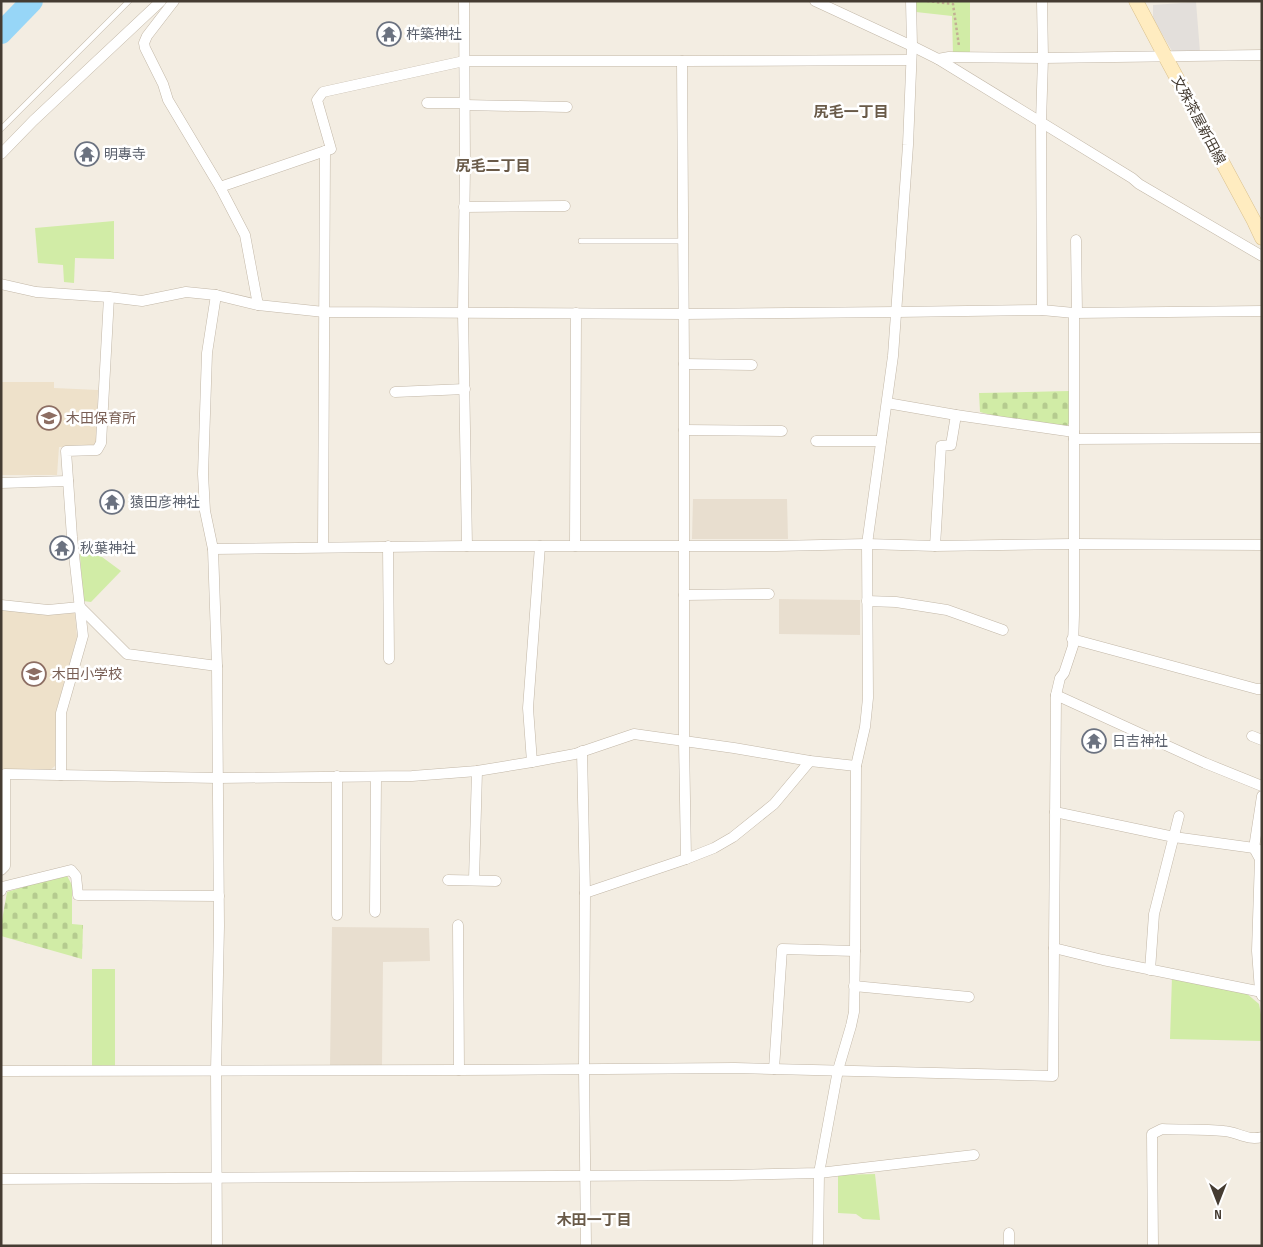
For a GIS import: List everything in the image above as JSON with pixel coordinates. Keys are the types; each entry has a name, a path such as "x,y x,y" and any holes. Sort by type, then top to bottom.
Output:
{"main road":[{"name":"文殊茶屋新田線","path":"1136,1 1262,238"}],"street":[{"path":"1,154 161,1"},
{"path":"174,1 147,36 144,43 145,48 168,100 220,188 245,235 258,305"},
{"path":"464,1 463,313 468,546"},
{"path":"815,1 938,59 1139,184 1262,256"},
{"path":"818,1246 819,1173 838,1070 854,1012 856,766 865,727 868,698 867,544 887,404 897,312 908,144 912,46 911,1"},
{"path":"1042,1 1042,310"},
{"path":"1145,1 1145,18"},
{"path":"938,59 949,57 1042,58 1262,55"},
{"path":"220,188 331,149 317,100 323,92 464,61 911,60"},
{"path":"682,61 686,859"},
{"path":"427,104 567,107"},
{"path":"323,547 325,151"},
{"path":"464,207 565,206"},
{"path":"1,1071 774,1069 1053,1076 1056,695 1060,678 1064,673 1073,646 1074,615 1076,240"},
{"path":"1,284 36,292 142,301 186,292 216,295 258,305 324,312 684,314 1042,310 1076,313 1262,312"},
{"path":"216,295 206,353 203,474 205,510 212,549 217,666 220,896 216,1071 217,1246"},
{"path":"61,775 61,713 82,636 66,451 98,450 101,442 109,297"},
{"path":"575,546 576,313"},
{"path":"684,364 752,366"},
{"path":"396,392 465,389"},
{"path":"887,404 1074,436 1262,438"},
{"path":"935,546 941,446 951,445 956,415"},
{"path":"684,430 782,431"},
{"path":"816,440 881,441"},
{"path":"1,483 68,481"},
{"path":"212,549 388,546 776,546 867,544 935,546 1074,544 1262,545"},
{"path":"388,546 389,659"},
{"path":"532,762 528,708 540,546"},
{"path":"684,595 769,594"},
{"path":"867,601 896,602 947,610 1004,630"},
{"path":"1,605 48,610 80,607"},
{"path":"80,607 127,654 217,666"},
{"path":"1072,639 1262,689"},
{"path":"1056,695 1205,763 1262,786"},
{"path":"1,870 5,866 5,774 218,778 412,776 476,771 575,754 634,734 856,766"},
{"path":"582,751 586,893 584,1069 586,1246"},
{"path":"586,893 686,859 714,848 733,837 774,804 810,760"},
{"path":"474,880 476,771"},
{"path":"337,776 337,915"},
{"path":"375,912 376,776"},
{"path":"1054,948 1261,993 1257,951 1260,859 1258,849 1262,796"},
{"path":"1056,812 1174,837 1258,849"},
{"path":"1150,970 1154,914 1179,816"},
{"path":"1,891 2,887 71,870 76,876 78,895 220,896"},
{"path":"448,880 496,880"},
{"path":"458,925 459,1070"},
{"path":"774,1069 782,949 855,951"},
{"path":"854,986 968,997"},
{"path":"1153,1246 1152,1134 1162,1129 1226,1131 1245,1138 1262,1137"},
{"path":"1,1179 731,1176 819,1173 974,1155"},
{"path":"1009,1233 1009,1246"}],"lane":[{"path":"1,129 129,1"},
{"path":"581,241 683,241"}],"path":[{"path":"927,1 952,4 960,57"}],"shaded area":[{"path":"1196,2 1200,52 1172,51 1153,19 1153,5"},
{"name":"木田保育所","path":"1,382 54,382 54,388 98,390 96,446 59,447 57,475 1,475"},
{"path":"693,499 787,499 788,539 692,539"},
{"path":"779,599 860,600 860,635 779,634"},
{"name":"木田小学校","path":"1,609 51,614 75,613 77,637 56,711 55,766 50,770 1,769"},
{"path":"332,927 429,928 430,961 383,962 382,1066 330,1066"}],"green space":[{"path":"916,1 970,1 970,53 953,54 952,16 916,12"},
{"path":"114,221 114,259 75,258 74,283 64,282 63,265 38,263 35,228"},
{"path":"1069,391 1070,422 1067,426 995,416 980,412 979,393"},
{"path":"79,540 121,571 91,602 83,601"},
{"path":"66,874 72,885 72,924 83,925 82,959 1,936 7,892"},
{"path":"92,969 115,969 115,1068 92,1068"},
{"path":"1172,977 1246,993 1259,1004 1262,1020 1262,1041 1170,1039"},
{"path":"875,1174 880,1220 863,1219 856,1214 838,1213 838,1175"}],"waterway":[{"path":"1,33 32,1"}],"place":[{"name":"杵築神社","path":"389,34"},
{"name":"明專寺","path":"87,154"},
{"name":"木田保育所","path":"49,418"},
{"name":"猿田彦神社","path":"112,502"},
{"name":"秋葉神社","path":"62,548"},
{"name":"木田小学校","path":"34,674"},
{"name":"日吉神社","path":"1094,741"}],"district":[{"name":"尻毛一丁目","path":"851,112"},
{"name":"尻毛二丁目","path":"493,166"},
{"name":"木田一丁目","path":"594,1220"}]}
